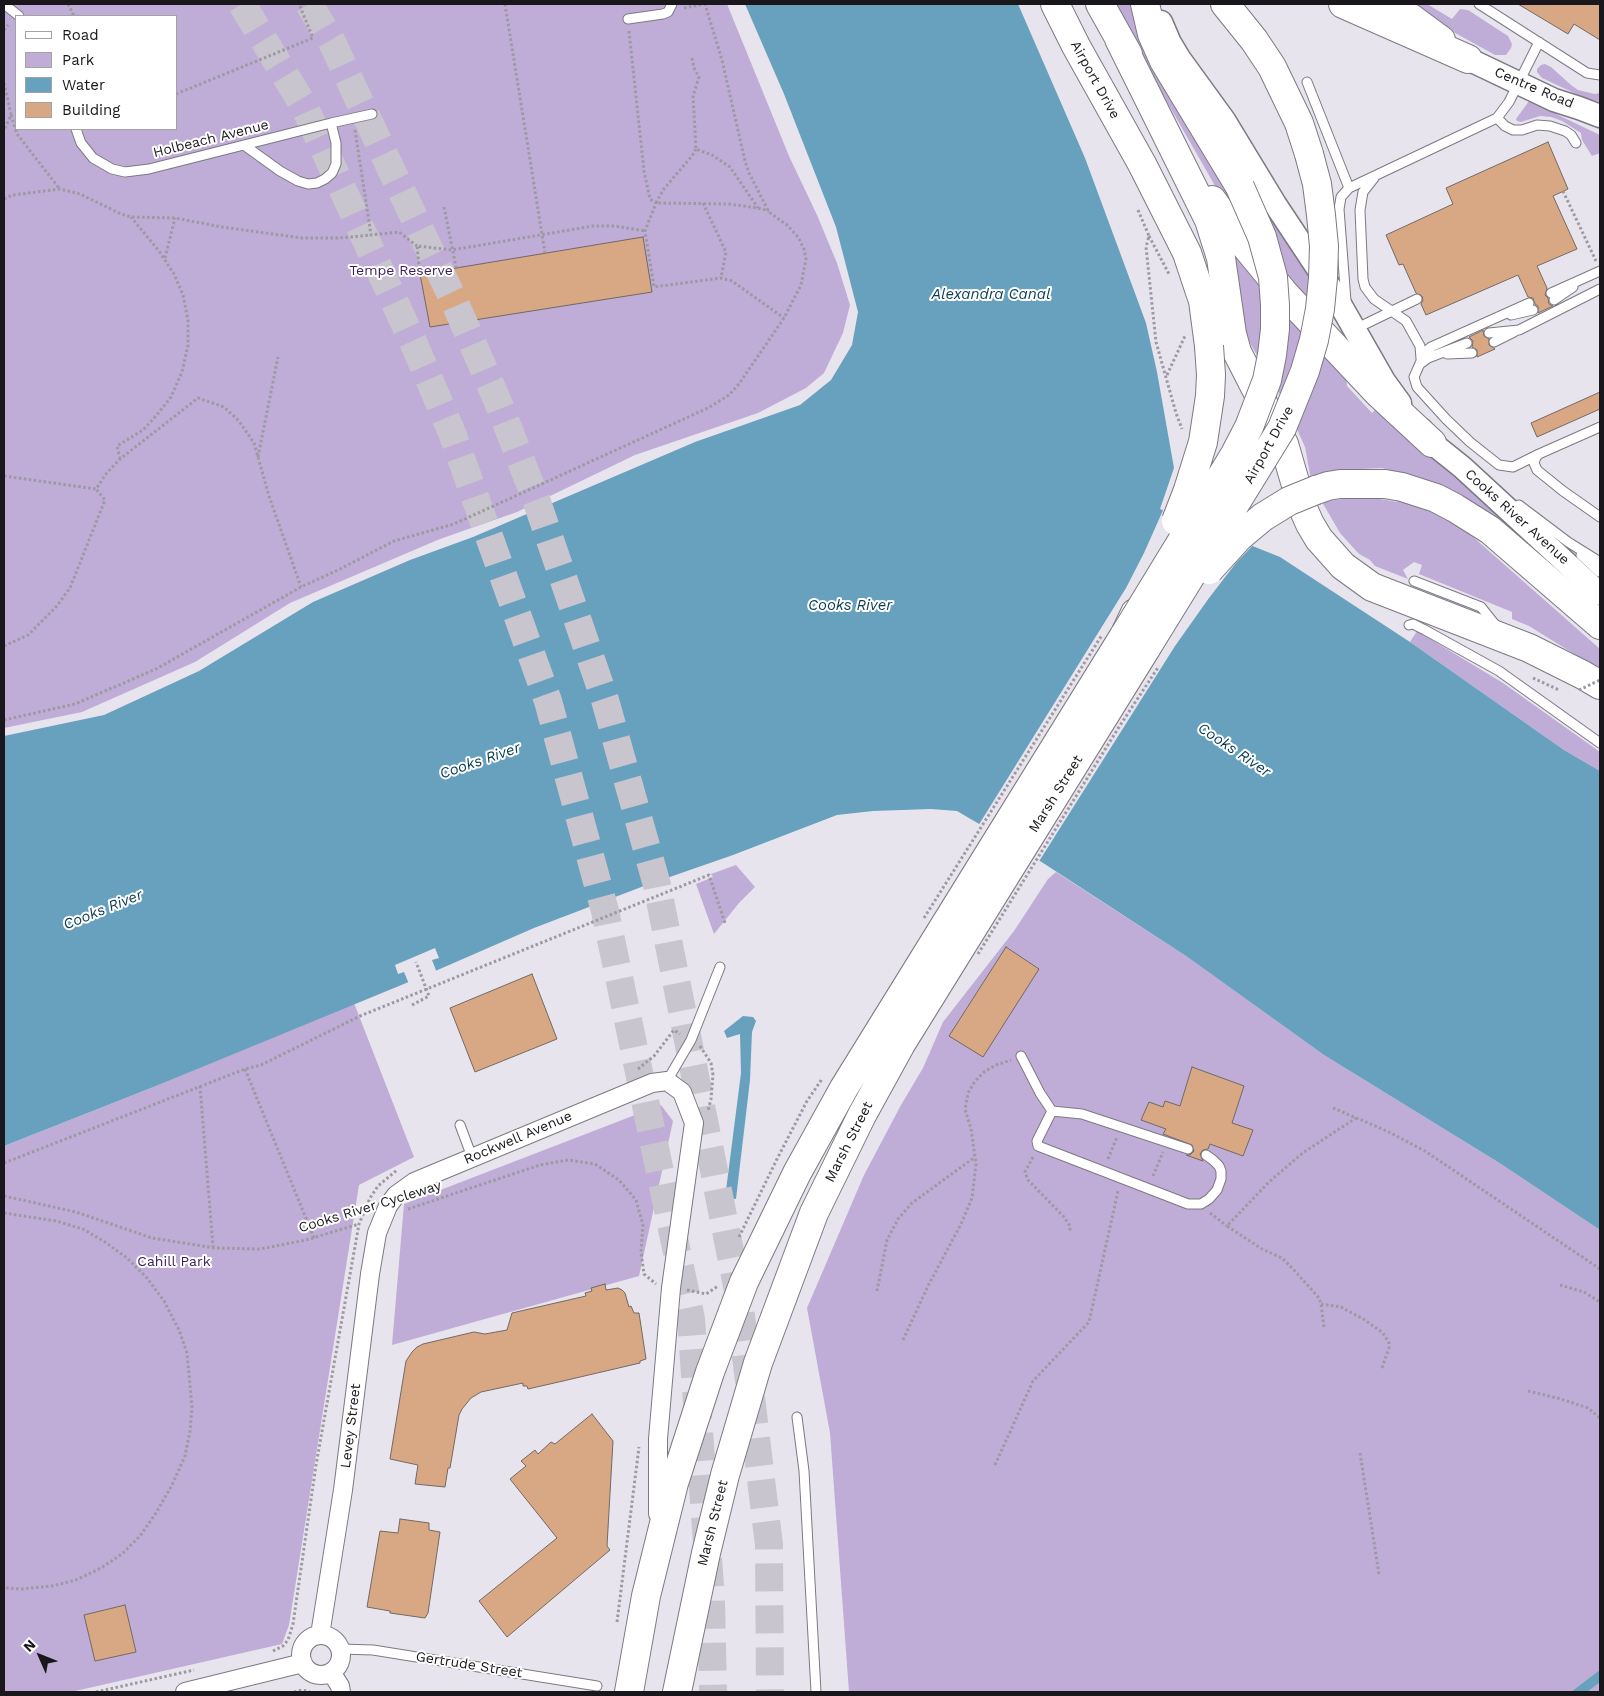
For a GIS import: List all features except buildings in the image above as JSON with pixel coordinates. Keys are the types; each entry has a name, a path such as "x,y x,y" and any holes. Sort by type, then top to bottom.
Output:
{"main road":[{"name":"Airport Drive","path":"1055,4 1188,253 1203,301 1197,340 1210,396 1204,434 1197,464 1158,566 1135,643"},
{"path":"1100,4 1218,210 1284,293 1335,349 1378,393 1432,443"},
{"path":"1135,643 1249,427 1260,401 1272,355 1276,305 1273,277 1262,237 1240,187 1164,61 1152,34 1146,4"},
{"name":"Airport Drive","path":"1135,643 1282,428 1305,371 1320,309 1324,246 1317,184 1310,154 1299,123 1272,67 1254,40 1225,4"},
{"path":"1343,4 1468,59"},
{"path":"1392,4 1468,59"},
{"path":"1119,39 1209,220 1221,258 1232,334 1238,352 1284,444 1302,506 1319,539 1343,566 1372,587 1506,638 1556,660 1589,687"},
{"path":"1135,643 1200,581 1239,537 1277,508 1328,486 1353,483 1385,484 1402,487 1436,498 1490,530 1595,583"},
{"path":"1595,583 1600,625"},
{"path":"1595,583 1600,629"},
{"name":"Marsh Street","path":"629,1692 644,1605 674,1483 710,1372 744,1282 771,1226 818,1135 849,1081 954,933 1135,643"},
{"name":"Marsh Street","path":"677,1692 691,1620 725,1475 758,1363 814,1213 846,1146 914,1022 954,933"},
{"path":"666,1692 691,1620"}],"street":[{"name":"Cooks River Avenue","path":"1157,4 1167,36 1179,58 1224,120 1351,323 1384,380 1402,406 1432,443 1595,583"},
{"name":"Centre Road","path":"1468,59 1554,100 1579,108 1596,120"},
{"name":"Marsh Street","path":"657,1547 658,1439 671,1288 694,1123 682,1092 667,1081"},
{"name":"Rockwell Avenue","path":"382,1216 392,1200 405,1187 414,1182 652,1083 667,1081"},
{"name":"Levey Street","path":"320,1635 343,1490 370,1274 382,1216"},
{"path":"320,1635 334,1640 340,1649 340,1660 335,1669 320,1675 310,1672 303,1664 302,1651 304,1645 313,1637 320,1635"},
{"path":"185,1692 303,1664"},
{"path":"331,1672 342,1692"}],"lane":[{"path":"4,4 18,15"},
{"path":"628,19 663,14 668,12 672,4"},
{"path":"1479,4 1587,73 1600,75"},
{"path":"1417,299 1392,311 1351,323 1339,208 1340,197 1349,188 1497,118 1509,102 1539,42"},
{"path":"1307,82 1349,188"},
{"name":"Holbeach Avenue","path":"76,130 81,143 93,158 112,169 125,172 149,169 372,114"},
{"path":"1497,118 1505,126 1513,130 1522,130 1537,125 1550,126 1566,131 1576,143"},
{"path":"244,145 294,179 308,184 317,183 332,173 336,164 336,143 331,123"},
{"path":"1378,174 1363,192 1361,204 1363,279 1369,294 1402,317 1409,326 1420,346 1419,363"},
{"path":"1552,297 1600,271"},
{"path":"1494,342 1600,289"},
{"path":"1531,306 1527,312 1499,317 1438,343 1425,352 1414,377 1415,383 1446,419 1499,466 1513,467 1600,427"},
{"path":"1489,333 1519,330"},
{"path":"1419,363 1467,343"},
{"path":"1439,355 1472,353"},
{"path":"1539,454 1534,460 1534,466 1537,470 1562,491 1600,517"},
{"path":"1462,467 1516,503 1568,542 1595,583"},
{"path":"1414,581 1482,607 1506,638"},
{"path":"1409,625 1413,624 1425,630 1499,671 1600,743"},
{"path":"667,1081 691,1040 720,967"},
{"path":"1021,1056 1040,1093 1052,1111"},
{"path":"1052,1111 1082,1114 1188,1149"},
{"path":"1052,1111 1037,1141 1038,1146 1188,1204 1201,1204 1209,1199 1217,1190 1221,1179 1221,1171 1214,1160 1206,1155"},
{"path":"460,1125 472,1157"},
{"path":"797,1417 805,1490 816,1692"},
{"name":"Gertrude Street","path":"340,1649 372,1650 597,1686"}],"path":[{"path":"178,93 313,38 299,4"},
{"path":"505,4 545,253"},
{"path":"705,4 722,60 745,161 769,212"},
{"path":"4,720 76,704 156,669 300,587 394,541 454,524 718,402 729,395 739,384 784,318 801,286 806,259 802,242 794,231 769,212 758,208 703,203 656,203 650,199 644,171 628,19"},
{"path":"4,30 8,24"},
{"path":"692,58 694,68 699,77 693,96 696,149 663,190 645,231 654,287 721,278 732,281 784,318"},
{"path":"4,83 15,128"},
{"path":"4,130 11,115"},
{"path":"353,118 371,235"},
{"path":"16,130 60,189"},
{"path":"696,149 720,159 730,167 758,208"},
{"path":"4,200 13,195 60,189 80,194 131,217 175,218 222,227 302,238 339,238 399,232 417,246 452,250 604,226 645,231"},
{"path":"1563,191 1600,271"},
{"path":"1135,202 1149,236 1146,247 1156,342 1166,376 1197,340"},
{"path":"703,203 726,252 721,278"},
{"path":"444,207 456,267"},
{"path":"120,459 117,446 143,430 171,397 182,372 188,345 188,320 183,295 174,274 131,217"},
{"path":"164,259 175,218"},
{"path":"417,246 420,274"},
{"path":"258,458 278,357"},
{"path":"96,489 106,474 120,459 198,398 224,407 239,421 254,443 269,496 300,587"},
{"path":"4,476 96,489 104,500 70,588 56,607 28,635 4,646"},
{"path":"954,933 1135,643"},
{"path":"954,933 1119,727 1135,643"},
{"path":"1589,687 1600,680"},
{"path":"4,1163 245,1068 261,1065 360,1016 709,875 725,923"},
{"path":"954,933 973,962"},
{"path":"412,1005 429,996 416,962"},
{"path":"634,1071 654,1056 674,1030 691,1040 702,1047 711,1063 713,1086 706,1116"},
{"path":"903,1340 972,1198 976,1164 971,1129 965,1109 968,1093 975,1081 984,1072 996,1065 1021,1056"},
{"path":"245,1068 314,1238"},
{"path":"200,1086 212,1247"},
{"path":"1333,1108 1387,1131 1426,1151 1600,1269"},
{"path":"1227,1226 1270,1182 1304,1152 1356,1118"},
{"path":"1103,1171 1121,1127"},
{"path":"1148,1189 1166,1142"},
{"path":"1038,1146 1025,1172 1028,1180 1064,1217 1070,1226 1070,1233"},
{"path":"877,1290 887,1240 898,1219 912,1203 975,1157"},
{"name":"Cooks River Cycleway","path":"4,1196 76,1212 152,1238 212,1247 260,1250 314,1238 540,1165 568,1160 596,1164 619,1180 636,1200 643,1225 641,1252 644,1274 658,1286"},
{"path":"270,1653 283,1646 288,1640 293,1624 316,1465 359,1224 366,1204 378,1186 400,1168"},
{"path":"995,1465 1033,1381 1089,1322 1120,1178"},
{"path":"1201,1204 1227,1226 1262,1249 1282,1258 1319,1298 1324,1327"},
{"path":"4,1212 56,1221 82,1229 105,1242 127,1258 147,1278 164,1301 179,1330 187,1353 192,1407 185,1456 172,1485 140,1536 122,1554 101,1568 76,1580 52,1586 22,1589 4,1588"},
{"path":"1560,1285 1584,1292 1600,1302"},
{"path":"682,1290 706,1294 718,1286"},
{"path":"1321,1304 1341,1307 1365,1320 1383,1333 1389,1348 1382,1368"},
{"path":"1528,1390 1588,1408 1600,1418"},
{"path":"1360,1453 1379,1574"},
{"path":"96,1692 202,1668"},
{"path":"294,1692 302,1690 310,1692"}],"green space":[{"name":"Tempe Reserve","path":"4,4 727,4 789,156 837,263 850,305 843,333 824,373 806,388 758,413 635,455 517,512 440,539 290,603 195,662 82,712 4,728"},
{"path":"1111,4 1133,4 1338,311 1324,321 1218,191"},
{"path":"1414,4 1427,4 1452,19 1460,9 1468,10 1508,36 1512,44 1511,48 1506,55 1495,55 1448,29"},
{"path":"1545,64 1578,90 1595,94 1600,93 1600,102 1589,100 1542,78 1537,69"},
{"path":"1529,101 1600,135 1600,153 1592,156 1582,140 1581,133 1562,121 1540,116 1521,122 1517,121 1516,119"},
{"path":"1240,250 1345,369 1347,386 1372,413 1380,405 1514,529 1509,528 1466,500 1429,481 1382,468 1338,470 1311,480 1305,447 1286,405 1247,338 1231,254"},
{"path":"1398,495 1426,506 1464,529 1600,649 1600,670 1529,626 1512,619 1512,612 1419,574 1422,565 1414,562 1403,570 1408,579 1375,566 1370,560 1359,554 1340,533 1322,502 1375,498 1397,502"},
{"path":"1417,631 1503,683 1600,752 1600,771 1564,750 1410,642"},
{"path":"736,865 755,887 739,903 714,934 696,884 713,877 711,874"},
{"path":"1056,872 1186,956 1324,1055 1501,1164 1600,1230 1600,1692 849,1692 830,1433 807,1308 864,1175 923,1068 943,1022 1014,931 1048,879"},
{"name":"Cahill Park","path":"354,1003 414,1157 359,1185 289,1625 282,1644 71,1692 4,1692 4,1146 156,1086"},
{"path":"661,1105 673,1121 639,1276 392,1345 404,1204"}],"water":[{"name":"Cooks River","path":"745,4 1018,4 1085,158 1146,323 1157,372 1174,468 1160,509 1280,557 1410,642 1564,750 1600,771 1600,1230 1501,1164 1324,1055 1186,956 1020,848 957,811 931,809 873,811 837,815 534,928 433,972 156,1086 4,1146 4,736 104,715 199,671 313,602 410,560 473,537 695,442 800,405 831,380 852,345 858,312 836,227 784,94"},
{"path":"743,1016 753,1017 756,1021 752,1032 750,1080 736,1199 725,1198 741,1073 740,1034 727,1038 724,1031"},
{"path":"1600,1670 1600,1682 1587,1692 1571,1692"}],"pier":[{"path":"1164,508 1254,544 1236,563 1175,646 1038,863 978,826 1126,588"},
{"path":"435,948 439,958 432,960 437,973 409,984 404,972 398,974 395,965"}],"tunnel":[{"path":"242,4 305,108 414,344 452,433 548,701 605,911 691,1319 711,1600 713,1692"},
{"path":"309,4 332,42 455,303 498,402 537,502 605,700 657,885 738,1291 769,1545 770,1692"}],"water label":[{"name":"Alexandra Canal","path":"991,295"}]}
